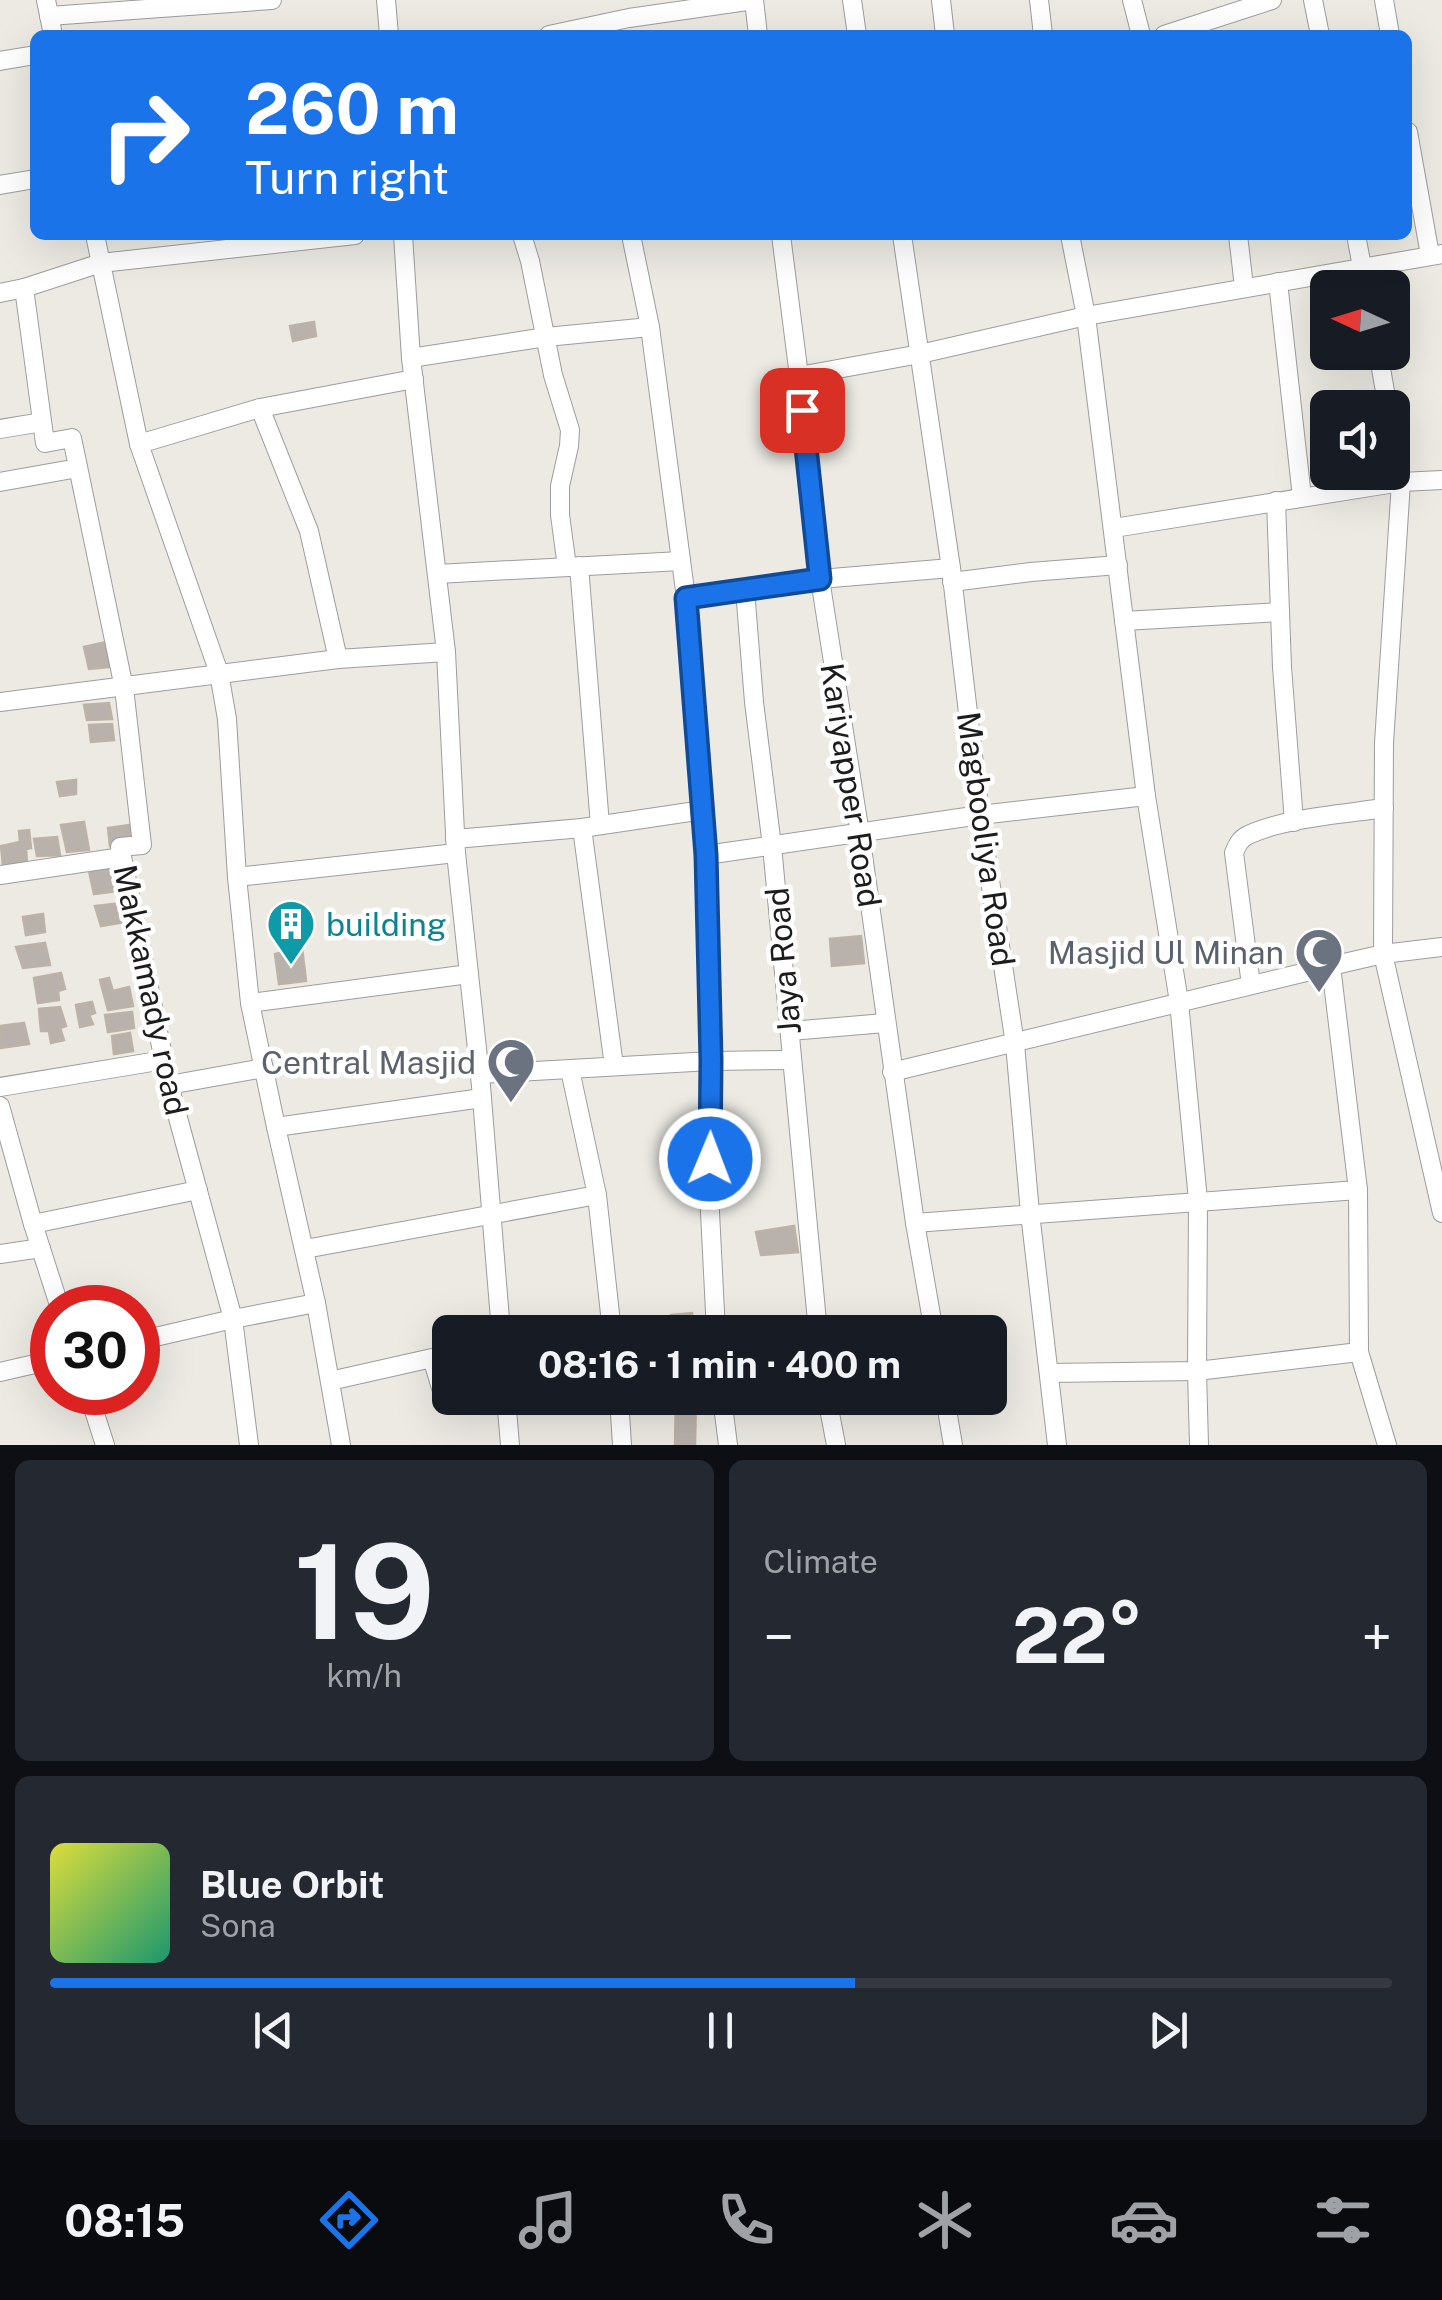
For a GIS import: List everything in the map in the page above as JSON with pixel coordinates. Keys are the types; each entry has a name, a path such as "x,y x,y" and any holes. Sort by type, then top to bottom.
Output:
{"street":[{"path":"49,17 139,5 272,0"},
{"path":"386,0 389,30"},
{"path":"573,30 754,0 757,30"},
{"path":"852,0 856,30"},
{"path":"941,0 944,30"},
{"path":"1038,0 1042,30"},
{"path":"1132,0 1140,30"},
{"path":"1211,28 1272,0"},
{"path":"1314,0 1319,30"},
{"path":"1384,0 1389,30"},
{"path":"0,61 30,56"},
{"path":"799,376 920,354 1086,316 1436,255 1412,150"},
{"path":"0,184 30,180"},
{"path":"96,240 139,444 219,673 227,719 250,1003 305,1249 341,1445"},
{"path":"0,293 101,263 310,240"},
{"path":"403,240 411,358 446,652 455,846 480,1074 500,1315"},
{"path":"524,240 553,375 570,430 560,486 560,515 573,567 591,826 614,1066"},
{"path":"632,240 650,327 686,598 703,810 715,1315"},
{"name":"Kariyapper Road","path":"782,240 820,579 931,1315"},
{"name":"Magbooliya Road","path":"903,240 951,575 980,815 1015,1044 1057,1445"},
{"path":"1071,240 1086,316 1146,796 1179,1002 1198,1200 1200,1445"},
{"path":"1239,240 1244,287"},
{"path":"1357,240 1363,270"},
{"path":"1278,282 1302,497"},
{"path":"0,482 78,468 72,438 45,444 24,288"},
{"path":"411,358 546,337 650,327"},
{"path":"139,444 260,408 414,379"},
{"path":"260,408 310,531 338,659"},
{"path":"0,429 42,422"},
{"name":"Makkamady road","path":"78,468 124,688 142,845 120,847 169,1085 233,1318 249,1445"},
{"path":"1410,482 1442,480"},
{"path":"1114,528 1348,490"},
{"path":"1400,490 1384,743 1384,954 1442,1212"},
{"path":"1276,501 1294,822"},
{"path":"437,574 681,561"},
{"path":"686,598 820,579 1118,565"},
{"name":"Jaya Road","path":"745,590 816,1315"},
{"path":"1124,621 1280,612"},
{"path":"0,702 338,659 446,652"},
{"path":"706,855 980,815 1146,796"},
{"path":"1251,985 1234,854 1238,842 1248,835 1294,822 1384,808"},
{"path":"237,877 703,810"},
{"path":"0,874 122,856"},
{"path":"892,1072 1331,966 1442,946"},
{"path":"1331,966 1358,1190 1358,1352 1387,1445"},
{"path":"250,1003 469,974"},
{"path":"790,1031 885,1022"},
{"path":"0,1087 164,1060"},
{"path":"480,1074 711,1060 792,1060"},
{"path":"169,1085 264,1068"},
{"path":"570,1070 597,1195 610,1315"},
{"path":"276,1127 482,1098"},
{"path":"0,1106 53,1285"},
{"path":"33,1224 198,1190"},
{"path":"915,1223 1358,1190"},
{"path":"305,1249 597,1195"},
{"path":"0,1254 41,1248"},
{"path":"160,1335 316,1304"},
{"path":"1049,1373 1197,1372 1358,1352"},
{"path":"330,1381 432,1358"},
{"path":"0,1372 30,1365"},
{"path":"95,1415 105,1445"},
{"path":"507,1415 510,1445"},
{"path":"620,1415 622,1445"},
{"path":"724,1415 728,1445"},
{"path":"830,1415 836,1445"},
{"path":"947,1415 953,1445"}],"building":[{"path":"314,322 316,336 293,341 290,326"},
{"path":"106,642 111,667 89,669 84,647"},
{"path":"109,703 112,719 87,720 84,705"},
{"path":"112,724 114,740 91,742 89,725"},
{"path":"76,780 76,794 60,796 57,782"},
{"path":"84,822 89,850 67,852 61,825"},
{"path":"130,825 133,841 110,846 108,828"},
{"path":"29,830 31,848 26,849 27,863 3,866 1,846 20,842 19,831"},
{"path":"57,837 60,855 37,856 34,839"},
{"path":"113,863 118,891 94,894 88,866"},
{"path":"123,903 125,922 101,926 95,906"},
{"path":"43,914 45,932 26,935 23,917"},
{"path":"861,936 864,963 832,966 830,939"},
{"path":"45,943 50,965 23,968 16,947"},
{"name":"building","path":"302,948 306,981 279,984 275,954"},
{"path":"61,973 65,989 58,991 59,1000 38,1003 34,978"},
{"path":"109,978 113,991 129,987 133,1006 108,1010 100,980"},
{"path":"92,1002 95,1013 89,1015 93,1024 80,1027 76,1005"},
{"path":"60,1007 66,1026 60,1028 64,1040 51,1043 49,1031 41,1031 39,1009"},
{"path":"132,1012 134,1028 108,1032 105,1015"},
{"path":"24,1023 29,1044 0,1048 0,1026"},
{"path":"130,1033 133,1051 114,1054 112,1036"},
{"path":"794,1226 798,1252 761,1255 756,1232"},
{"path":"676,1415 696,1415 695,1445 675,1445"}],"place":[{"name":"building","path":"291,966"},
{"name":"Masjid Ul Minan","path":"1319,994"},
{"name":"Central Masjid","path":"511,1104"}],"route":[{"path":"710,1159 706,855 686,598 820,579 802,410"}]}
